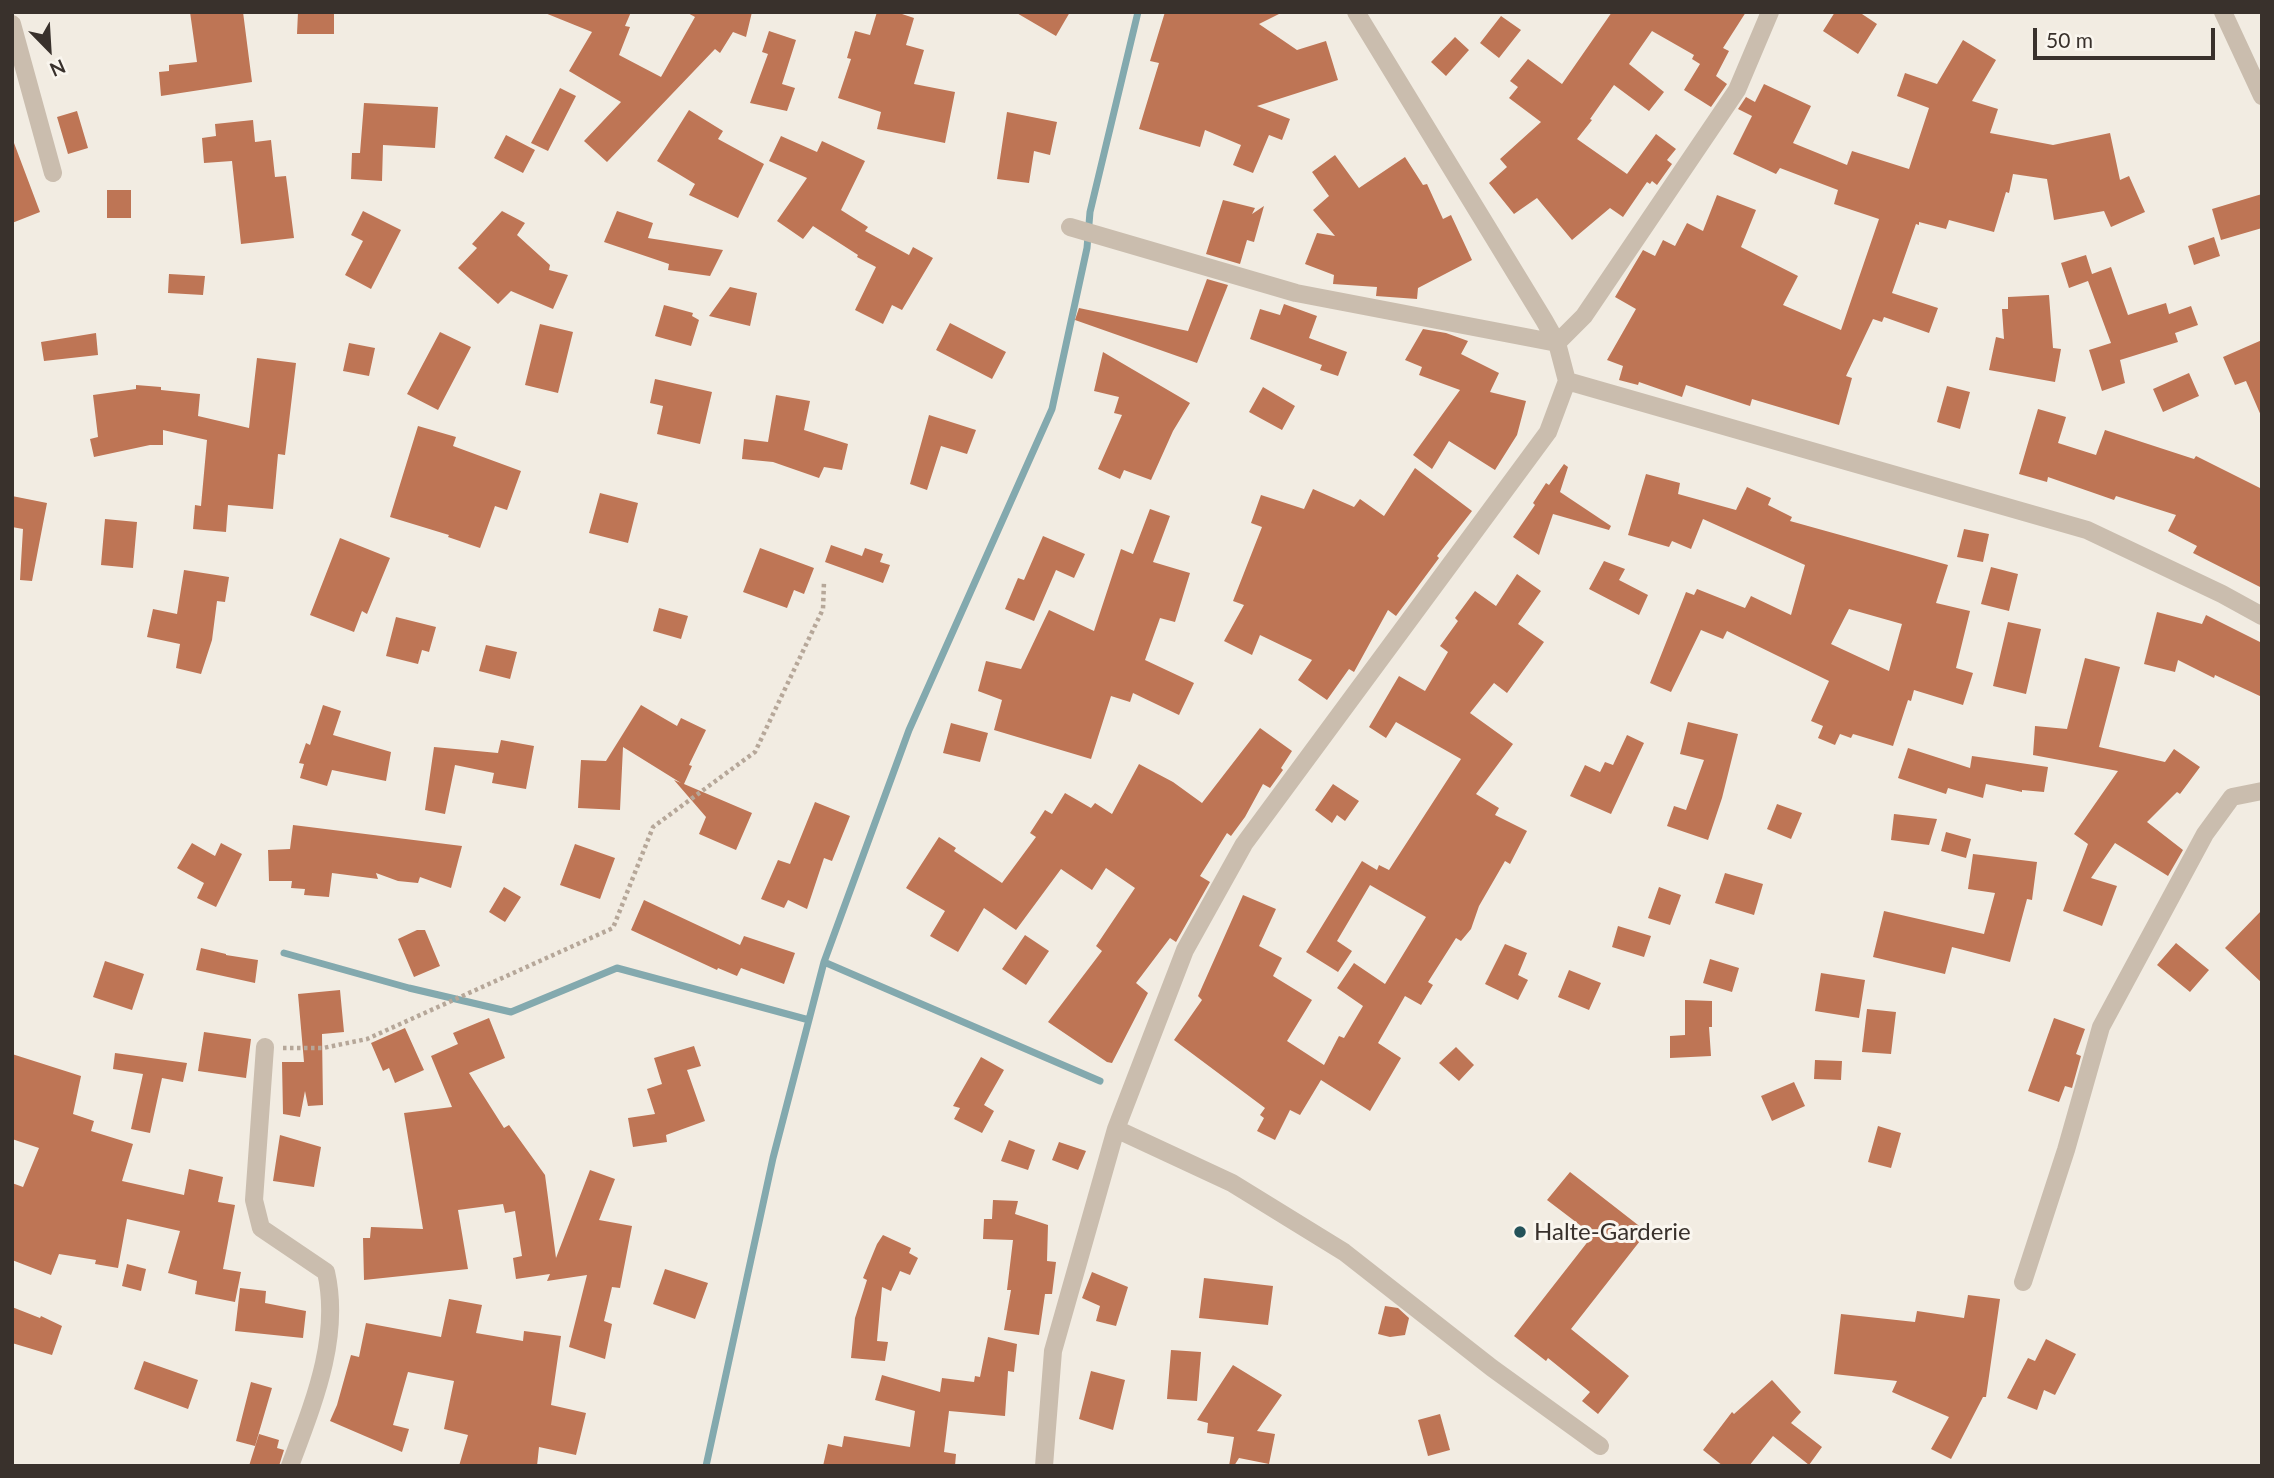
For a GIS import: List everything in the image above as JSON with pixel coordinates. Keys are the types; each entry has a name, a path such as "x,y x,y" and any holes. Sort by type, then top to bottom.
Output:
{"street":[{"path":"1044,1466 1053,1351 1116,1129 1185,950 1244,844 1548,432 1567,381 1556,343 1356,12"},
{"path":"1556,343 1584,316 1737,90 1770,12"},
{"path":"2223,12 2262,96"},
{"path":"12,24 53,173"},
{"path":"1075,228 1296,293 1556,343"},
{"path":"1567,381 2087,530 2262,615"},
{"path":"2023,1282 2066,1150 2101,1027 2205,834 2232,797 2262,792"},
{"path":"265,1046 254,1200 261,1228 326,1272 332,1296 320,1385 290,1466"},
{"path":"1116,1129 1232,1183 1343,1252 1492,1368 1600,1446"}],"path":[{"path":"265,1046 323,1048 367,1039 613,928 653,827 755,752 823,609 824,582"}],"building":[{"path":"190,12 243,12 252,82 161,96 159,72 169,71 169,65 197,62"},
{"path":"298,12 334,12 334,34 297,34"},
{"path":"631,12 625,26 630,27 619,55 661,77 695,17 686,12 752,12 746,37 733,32 720,53 715,49 607,162 584,141 621,102 569,71 592,32 545,13"},
{"path":"877,12 896,12 914,18 906,45 924,50 914,84 955,92 945,143 877,129 881,112 838,98 851,59 847,58 855,31 870,35"},
{"path":"1015,12 1070,12 1056,36"},
{"path":"1165,12 1283,12 1259,24 1297,50 1326,41 1338,80 1257,106 1290,119 1282,140 1269,135 1253,173 1233,165 1241,145 1205,130 1200,147 1139,129 1159,63 1150,61"},
{"path":"1612,12 1746,12 1723,48 1729,51 1716,76 1727,84 1711,107 1684,90 1700,64 1692,59 1694,55 1652,31 1629,64 1664,92 1649,111 1614,85 1577,139 1627,174 1656,134 1676,149 1667,160 1672,164 1657,185 1652,181 1650,184 1647,182 1623,217 1610,208 1572,240 1537,198 1514,214 1489,183 1507,167 1500,159 1541,122 1509,98 1518,87 1510,81 1528,59 1562,84"},
{"path":"1835,12 1859,12 1877,24 1858,54 1823,31"},
{"path":"1501,16 1521,30 1499,58 1480,43"},
{"path":"769,31 796,40 782,84 795,88 787,111 750,103 768,54 762,52"},
{"path":"1455,37 1469,50 1446,76 1431,62"},
{"path":"1963,40 1996,60 1972,101 1998,109 1990,133 2053,145 2110,133 2120,180 2129,176 2145,212 2111,227 2104,211 2054,220 2047,179 2013,174 2009,193 2006,192 1994,232 1949,220 1946,229 1919,222 1919,225 1916,224 1892,293 1938,308 1929,333 1884,317 1882,322 1873,319 1846,376 1852,378 1839,425 1752,399 1750,406 1686,385 1682,397 1639,382 1638,385 1619,380 1623,366 1607,360 1636,309 1615,297 1643,250 1655,256 1663,240 1675,246 1687,223 1703,231 1717,195 1756,210 1741,247 1798,276 1783,305 1841,330 1879,219 1834,204 1838,190 1780,168 1776,174 1733,154 1752,116 1738,109 1746,97 1755,102 1764,84 1811,106 1793,143 1847,165 1852,151 1909,169 1929,108 1897,96 1905,73 1937,84"},
{"path":"560,88 576,96 548,151 531,143"},
{"path":"364,103 438,107 435,148 383,145 382,181 351,179 352,153 360,153"},
{"path":"689,110 723,131 718,139 764,164 738,218 689,195 695,184 657,161"},
{"path":"77,111 88,148 68,154 57,117"},
{"path":"1007,112 1057,122 1050,155 1034,151 1029,183 997,179"},
{"path":"253,120 255,142 271,140 275,177 286,176 294,238 241,244 232,161 204,163 202,138 216,136 215,124"},
{"path":"506,135 535,150 523,173 494,158"},
{"path":"781,136 817,152 822,141 865,161 841,210 868,227 865,231 909,255 913,247 933,258 902,310 892,305 883,324 855,310 876,267 813,226 803,239 777,221 807,178 769,161"},
{"path":"12,143 40,212 12,223"},
{"path":"1335,155 1359,188 1405,157 1423,185 1427,184 1443,219 1451,215 1472,260 1418,288 1417,299 1376,296 1377,287 1333,284 1334,275 1305,264 1317,233 1335,236 1313,210 1329,196 1312,172"},
{"path":"107,190 131,190 131,218 107,218"},
{"path":"2262,194 2262,228 2221,240 2212,209"},
{"path":"1223,200 1255,208 1252,214 1264,206 1254,242 1247,240 1240,264 1206,254"},
{"path":"363,211 401,230 371,289 345,275 363,241 351,235"},
{"path":"502,211 525,223 517,235 550,265 549,270 568,275 553,309 511,291 498,304 458,268 477,248 472,244"},
{"path":"617,211 653,223 648,238 723,250 710,276 668,270 669,264 604,242"},
{"path":"2214,237 2220,256 2194,265 2188,246"},
{"path":"2086,255 2092,274 2111,267 2128,315 2166,303 2169,314 2191,306 2198,325 2175,333 2178,342 2120,360 2125,383 2102,391 2089,350 2111,343 2088,281 2069,288 2061,263"},
{"path":"169,274 205,276 203,295 168,293"},
{"path":"1207,279 1228,285 1197,363 1075,320 1079,308 1188,331"},
{"path":"730,287 757,293 750,326 709,316"},
{"path":"2049,295 2053,348 2061,349 2055,382 1989,370 1996,337 2004,339 2002,309 2008,309 2008,297"},
{"path":"1284,304 1317,316 1309,338 1347,352 1338,376 1320,370 1322,365 1250,339 1260,309 1280,315"},
{"path":"664,305 693,313 692,316 699,320 691,346 655,336"},
{"path":"950,323 1006,352 992,379 936,350"},
{"path":"540,324 573,332 558,393 525,385"},
{"path":"1423,329 1468,341 1461,354 1499,373 1490,392 1526,401 1517,435 1495,470 1449,441 1432,469 1413,455 1460,390 1419,375 1422,367 1405,360"},
{"path":"440,332 471,347 438,410 407,394"},
{"path":"96,333 98,355 44,361 41,342"},
{"path":"2262,340 2262,418 2246,381 2235,385 2223,357"},
{"path":"349,343 375,348 369,376 343,371"},
{"path":"1103,352 1190,403 1173,431 1151,480 1124,470 1120,479 1098,469 1122,415 1114,413 1119,397 1094,391"},
{"path":"257,358 296,363 285,455 278,454 273,509 228,505 226,532 193,529 195,505 201,506 207,440 163,430 163,445 150,445 94,457 90,439 98,437 93,395 136,389 136,385 200,394 198,416 249,428"},
{"path":"2189,373 2199,396 2163,412 2153,389"},
{"path":"655,379 712,392 700,444 657,434 663,406 650,403"},
{"path":"1947,386 1970,392 1960,429 1937,422"},
{"path":"1263,387 1295,406 1282,430 1249,412"},
{"path":"776,395 810,401 804,430 848,444 842,470 824,467 819,478 773,462 742,459 744,439 768,442"},
{"path":"2038,409 2066,417 2058,443 2096,455 2105,430 2194,459 2196,456 2262,489 2262,588 2193,553 2197,546 2168,531 2176,515 2116,496 2114,500 2048,477 2047,482 2019,474"},
{"path":"929,415 976,430 967,454 941,446 927,490 910,484"},
{"path":"418,426 456,437 453,446 521,471 507,510 495,506 480,548 448,537 449,535 390,517"},
{"path":"1564,464 1568,467 1560,492 1611,526 1609,530 1553,514 1539,555 1513,537 1546,483 1549,485"},
{"path":"1415,468 1472,511 1396,616 1388,610 1354,672 1349,669 1327,700 1298,680 1312,660 1260,635 1252,655 1224,641 1244,605 1233,601 1262,527 1251,523 1261,495 1304,509 1313,489 1354,507 1360,499 1384,516"},
{"path":"1646,474 1680,483 1678,494 1736,510 1747,487 1771,498 1768,505 1792,517 1790,521 1948,565 1936,603 1970,611 1956,668 1973,673 1963,705 1914,690 1911,701 1908,700 1893,746 1853,734 1851,738 1840,734 1835,745 1818,738 1823,726 1811,721 1829,681 1727,631 1723,639 1701,630 1671,692 1650,683 1686,592 1694,595 1697,589 1745,608 1751,596 1791,615 1805,565 1703,519 1691,549 1672,541 1669,547 1628,535","holes":["1849,609 1902,624 1889,671 1831,644"]},
{"path":"600,493 638,503 628,543 589,533"},
{"path":"12,496 47,503 32,581 20,580 23,529 12,527"},
{"path":"1150,509 1170,516 1153,562 1190,573 1175,622 1160,618 1145,660 1194,683 1179,715 1133,693 1130,702 1111,696 1091,759 994,730 1002,700 978,691 986,661 1021,669 1049,610 1094,631 1121,549 1133,554"},
{"path":"105,519 137,522 133,568 101,565"},
{"path":"1964,529 1989,534 1983,562 1957,557"},
{"path":"1043,536 1085,554 1074,578 1056,570 1034,621 1005,609 1018,578 1024,580"},
{"path":"340,538 390,558 367,614 362,611 354,632 310,615"},
{"path":"831,545 862,556 865,548 883,554 880,562 890,565 883,583 825,562"},
{"path":"760,548 814,568 804,594 794,590 787,608 743,592"},
{"path":"1604,561 1625,569 1619,580 1648,595 1639,615 1589,589"},
{"path":"1991,567 2018,574 2009,611 1981,604"},
{"path":"184,570 229,577 225,602 217,601 212,640 201,674 176,668 180,644 147,637 153,609 177,614"},
{"path":"1517,574 1541,591 1518,624 1544,642 1507,693 1494,683 1470,713 1513,744 1476,794 1499,808 1495,815 1527,831 1510,864 1505,861 1479,906 1471,929 1461,941 1456,938 1428,982 1433,985 1421,1005 1405,996 1378,1043 1401,1058 1370,1111 1321,1080 1300,1115 1290,1110 1275,1140 1257,1131 1264,1118 1260,1115 1265,1108 1174,1040 1202,1000 1198,996 1243,895 1276,909 1259,946 1282,958 1273,976 1312,1000 1287,1041 1324,1065 1339,1036 1344,1038 1363,1006 1337,988 1354,963 1385,984 1426,917 1370,885 1337,941 1352,951 1338,972 1306,952 1362,861 1377,870 1379,865 1389,870 1461,759 1396,722 1386,738 1369,727 1399,676 1425,691 1448,652 1440,646 1458,621 1455,618 1475,591 1496,606"},
{"path":"659,608 688,616 681,639 653,631"},
{"path":"2157,612 2202,624 2206,615 2262,643 2262,697 2178,660 2175,672 2144,664"},
{"path":"396,617 436,627 429,652 422,650 418,664 386,656"},
{"path":"2008,622 2041,629 2026,694 1993,686"},
{"path":"486,645 517,652 510,679 479,671"},
{"path":"2085,658 2120,667 2099,747 2165,762 2174,749 2200,767 2180,794 2177,792 2147,822 2183,850 2168,876 2115,843 2091,878 2117,886 2102,926 2063,911 2088,844 2074,834 2118,771 2033,755 2035,726 2067,729"},
{"path":"323,705 341,711 333,735 391,752 386,781 332,770 327,786 300,778 304,764 299,763 306,743 310,745"},
{"path":"641,705 677,726 681,718 706,730 689,765 692,766 684,784 752,813 736,850 699,834 706,817 674,780 681,783 623,747 620,810 578,808 581,760 606,761"},
{"path":"1688,722 1738,734 1708,840 1667,826 1674,806 1686,810 1704,760 1680,754"},
{"path":"951,723 988,733 980,762 943,753"},
{"path":"1260,728 1292,751 1270,788 1263,784 1245,817 1231,836 1227,833 1200,876 1210,882 1176,942 1170,938 1136,983 1148,993 1112,1063 1048,1022 1102,951 1096,946 1135,888 1106,868 1092,890 1061,869 1016,930 984,908 958,952 930,936 945,911 906,888 939,837 956,848 954,851 1002,883 1036,837 1030,833 1045,810 1052,814 1065,793 1091,808 1095,803 1112,814 1139,764 1173,782 1202,803"},
{"path":"1627,735 1644,743 1611,814 1570,796 1585,765 1600,772 1605,762 1613,765"},
{"path":"501,740 534,746 526,789 492,783 494,773 455,765 445,814 425,810 434,747 498,753"},
{"path":"1908,748 1970,768 1972,756 2048,767 2044,792 2022,792 1986,784 1983,798 1948,788 1946,794 1898,778"},
{"path":"1333,784 1359,801 1345,821 1337,815 1332,823 1315,810"},
{"path":"815,802 850,816 832,861 824,858 807,909 788,900 784,908 761,899 778,860 790,864"},
{"path":"1777,804 1802,813 1791,839 1767,829"},
{"path":"1894,814 1937,819 1929,845 1891,840"},
{"path":"293,825 462,846 451,888 420,877 418,883 398,881 376,873 378,879 332,873 329,897 304,895 305,889 291,888 292,881 269,881 268,850 290,849"},
{"path":"1946,832 1971,839 1966,858 1941,851"},
{"path":"192,843 215,856 221,843 242,854 216,907 197,898 204,883 177,868"},
{"path":"575,844 615,858 600,899 560,885"},
{"path":"1973,854 2037,862 2032,900 2027,899 2010,962 1952,947 1945,974 1873,957 1884,911 1984,934 1995,893 1968,889"},
{"path":"1725,873 1763,884 1754,915 1715,903"},
{"path":"504,887 521,897 505,922 489,912"},
{"path":"1659,887 1681,895 1670,925 1648,918"},
{"path":"644,900 740,945 744,936 795,953 784,984 741,968 737,976 718,968 717,970 631,930"},
{"path":"2262,910 2262,983 2225,948"},
{"path":"1618,926 1651,936 1644,957 1612,947"},
{"path":"417,930 425,930 440,966 414,977 398,939"},
{"path":"1025,935 1049,951 1026,985 1002,969"},
{"path":"2176,943 2209,970 2190,992 2157,965"},
{"path":"1505,944 1527,953 1518,975 1528,980 1518,1000 1485,984"},
{"path":"201,948 258,960 255,983 196,970"},
{"path":"1710,959 1739,968 1732,992 1703,983"},
{"path":"105,961 144,974 132,1010 93,997"},
{"path":"1569,970 1601,983 1589,1010 1558,997"},
{"path":"1821,973 1865,980 1859,1018 1815,1011"},
{"path":"340,990 344,1032 322,1034 323,1105 308,1106 305,1091 300,1117 283,1114 282,1062 304,1062 298,994"},
{"path":"1685,1000 1712,1001 1712,1027 1709,1027 1711,1056 1670,1058 1670,1036 1685,1035"},
{"path":"1867,1009 1896,1012 1891,1054 1862,1052"},
{"path":"489,1018 505,1058 469,1073 504,1128 509,1125 545,1175 556,1258 590,1170 615,1179 599,1220 632,1226 620,1288 612,1287 604,1321 612,1324 605,1359 569,1347 587,1275 547,1281 550,1274 516,1279 513,1258 522,1256 515,1211 505,1213 503,1204 458,1210 468,1269 364,1280 363,1238 370,1238 371,1227 423,1229 404,1113 452,1107 431,1056 458,1044 453,1033"},
{"path":"2054,1018 2085,1029 2076,1054 2081,1056 2072,1088 2065,1086 2059,1102 2028,1091"},
{"path":"405,1028 424,1070 395,1083 389,1068 383,1071 371,1043"},
{"path":"204,1032 251,1039 246,1078 198,1071"},
{"path":"694,1046 701,1066 687,1070 705,1121 666,1135 667,1142 633,1147 628,1118 655,1114 647,1089 662,1084 654,1058"},
{"path":"1456,1047 1474,1065 1459,1081 1439,1063"},
{"path":"115,1053 187,1063 183,1082 162,1078 150,1133 131,1129 143,1074 113,1069"},
{"path":"12,1054 81,1076 73,1114 94,1121 91,1131 133,1144 122,1181 184,1195 189,1169 223,1177 218,1202 235,1205 223,1269 241,1272 235,1302 195,1294 197,1281 168,1273 180,1231 127,1219 118,1268 95,1264 96,1260 59,1254 51,1275 12,1260 12,1183 23,1187 39,1148 12,1139"},
{"path":"981,1057 1004,1070 984,1105 994,1111 982,1133 954,1119 960,1108 953,1106"},
{"path":"1815,1060 1842,1061 1841,1080 1814,1079"},
{"path":"1794,1082 1805,1106 1772,1121 1761,1096"},
{"path":"1878,1126 1901,1133 1891,1168 1868,1162"},
{"path":"280,1135 321,1147 314,1187 273,1181"},
{"path":"1009,1140 1035,1150 1028,1170 1001,1161"},
{"path":"1059,1142 1086,1151 1078,1170 1052,1160"},
{"path":"1570,1172 1647,1232 1571,1329 1629,1376 1598,1414 1582,1401 1590,1392 1548,1358 1546,1361 1514,1336 1593,1235 1547,1200"},
{"path":"993,1200 1018,1201 1015,1214 1048,1225 1047,1261 1056,1262 1052,1294 1045,1294 1039,1335 1004,1330 1011,1290 1007,1290 1013,1240 983,1239 984,1219 992,1219"},
{"path":"883,1235 911,1248 909,1253 918,1258 910,1275 900,1271 891,1291 882,1287 877,1341 888,1342 885,1361 851,1358 855,1318 867,1280 863,1278"},
{"path":"127,1264 146,1269 141,1291 122,1286"},
{"path":"665,1269 708,1283 695,1319 653,1304"},
{"path":"1092,1272 1128,1287 1116,1326 1096,1321 1100,1306 1082,1298"},
{"path":"1204,1278 1273,1286 1268,1325 1199,1318"},
{"path":"240,1288 266,1291 265,1303 306,1311 303,1338 235,1331"},
{"path":"1968,1295 2000,1299 1986,1397 1983,1397 1951,1459 1931,1449 1949,1417 1892,1392 1897,1381 1834,1374 1841,1314 1915,1322 1917,1311 1964,1318"},
{"path":"449,1299 482,1305 476,1333 523,1341 524,1331 561,1336 551,1405 586,1413 576,1455 539,1447 537,1466 459,1466 468,1435 444,1429 454,1381 408,1372 393,1425 409,1429 402,1452 330,1421 351,1355 359,1357 366,1323 441,1337"},
{"path":"1385,1306 1398,1308 1409,1318 1405,1335 1390,1337 1378,1334"},
{"path":"12,1307 62,1326 52,1355 12,1343"},
{"path":"988,1337 1017,1344 1014,1372 1008,1371 1005,1416 949,1411 944,1452 956,1454 955,1466 823,1466 828,1444 842,1447 844,1436 910,1447 915,1411 875,1400 882,1375 940,1392 942,1378 974,1382 975,1376 980,1377"},
{"path":"2046,1339 2076,1354 2055,1395 2044,1390 2037,1410 2007,1398 2028,1358 2035,1361"},
{"path":"1171,1350 1201,1352 1197,1401 1167,1399"},
{"path":"144,1361 198,1380 188,1409 134,1389"},
{"path":"1233,1365 1282,1395 1257,1431 1275,1434 1269,1464 1239,1458 1234,1466 1229,1466 1234,1437 1207,1433 1208,1423 1197,1420"},
{"path":"1091,1371 1125,1380 1113,1430 1079,1419"},
{"path":"1772,1380 1801,1412 1791,1423 1822,1447 1809,1465 1773,1436 1749,1466 1723,1466 1703,1450 1732,1412 1734,1414"},
{"path":"251,1382 272,1388 255,1446 236,1441"},
{"path":"1440,1414 1450,1450 1428,1456 1418,1420"},
{"path":"259,1434 279,1440 277,1448 284,1450 279,1466 249,1466"}],"waterway":[{"path":"706,1466 773,1158 824,962 909,730 1052,409 1087,248 1090,212 1138,12"},
{"path":"284,953 409,988 511,1012 617,968 809,1020"},
{"path":"824,962 1100,1081"}],"place":[{"name":"Halte-Garderie","path":"1520,1232"}]}
